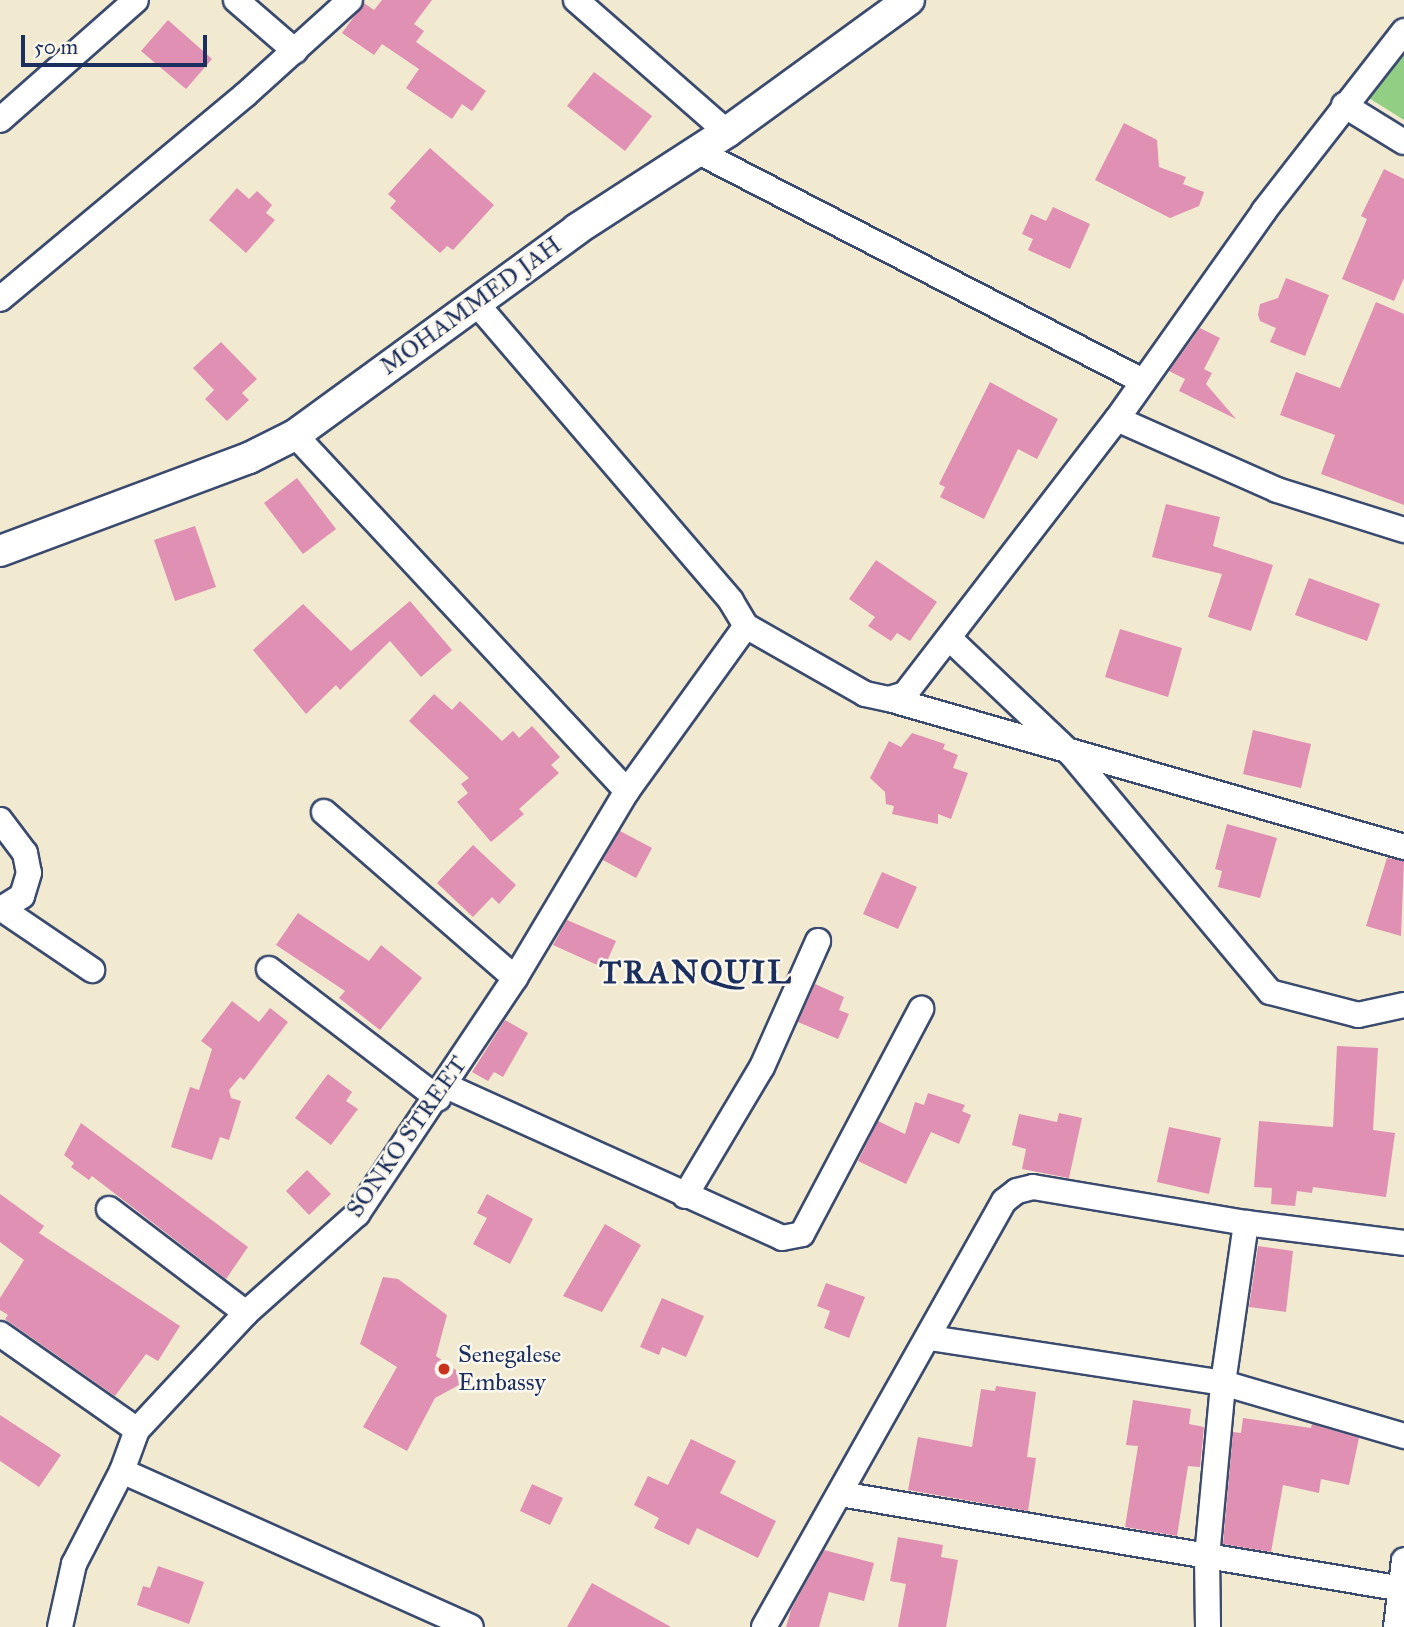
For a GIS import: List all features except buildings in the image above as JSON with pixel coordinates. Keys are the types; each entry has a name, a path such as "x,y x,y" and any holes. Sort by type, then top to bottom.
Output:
{"street":[{"path":"0,120 136,0"},
{"path":"236,0 295,51"},
{"path":"0,299 295,51 350,0"},
{"path":"576,0 727,132"},
{"name":"MOHAMMED JAH","path":"0,551 249,458 295,435 577,229 727,132 909,0"},
{"path":"889,699 905,694 950,639 1117,419 1140,380 1344,105 1404,30"},
{"path":"1344,105 1404,142"},
{"path":"697,151 1140,380"},
{"path":"476,303 731,601 746,626 864,694 1404,847"},
{"path":"1117,419 1277,490 1404,530"},
{"path":"295,435 627,791"},
{"name":"SONKO STREET","path":"60,1627 74,1564 122,1471 137,1430 246,1313 357,1214 442,1092 515,978 627,791 746,626"},
{"path":"950,639 1067,750 1270,992 1358,1015 1404,1005"},
{"path":"324,812 515,978"},
{"path":"0,820 25,853 29,873 22,896 1,909 92,970"},
{"path":"685,1196 762,1068 818,941"},
{"path":"269,969 442,1092 685,1196 759,1231 782,1237 802,1234 921,1009"},
{"path":"764,1627 930,1338 1004,1201 1017,1191 1033,1187 1247,1223 1404,1243"},
{"path":"109,1209 246,1313"},
{"path":"1208,1627 1208,1557 1223,1383 1247,1223"},
{"path":"0,1334 137,1430"},
{"path":"930,1338 1223,1383 1404,1436"},
{"path":"122,1471 471,1627"},
{"path":"840,1494 1403,1590"},
{"path":"1396,1627 1403,1590 1404,1560"}],"green space":[{"path":"1404,47 1404,120 1361,93"}],"place":[{"name":"Senegalese Embassy","path":"444,1369"}],"district":[{"name":"TRANQUIL","path":"696,973"}]}
